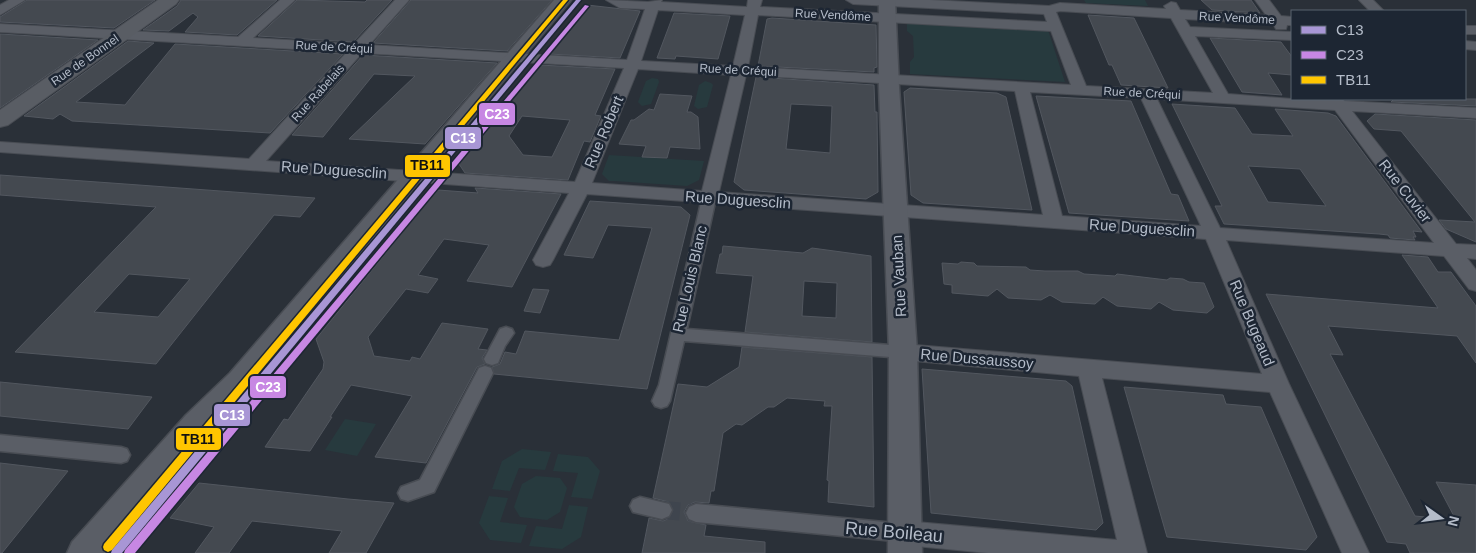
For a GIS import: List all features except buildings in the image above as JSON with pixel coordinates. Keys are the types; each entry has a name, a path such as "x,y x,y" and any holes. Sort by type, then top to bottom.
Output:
{"main road":[{"name":"Rue de Bonnel","path":"0,120 170,0"}],"street":[{"path":"0,11 18,0"},
{"path":"241,42 288,0"},
{"name":"Rue Rabelais","path":"254,164 402,0"},
{"path":"84,553 196,424 240,381 375,223 412,176 564,0"},
{"name":"Rue Vendôme","path":"612,0 620,4 1049,10 1060,7 1291,21"},
{"name":"Rue Vendôme","path":"853,0 887,7 1056,27"},
{"path":"1167,0 1223,98"},
{"path":"1262,0 1291,38"},
{"path":"1366,0 1376,10"},
{"name":"Rue Robert","path":"543,260 581,189 632,64 654,3"},
{"name":"Rue Louis Blanc","path":"664,391 754,5"},
{"name":"Rue Vauban","path":"887,7 903,352 905,543"},
{"path":"1049,10 1080,90"},
{"name":"Rue de Créqui","path":"0,28 1147,94 1337,102 1475,113"},
{"name":"Rue Vendôme","path":"1186,31 1291,38"},
{"path":"1021,86 1054,222"},
{"name":"Rue Bugeaud","path":"1147,94 1213,233 1278,384 1356,553"},
{"path":"1461,100 1475,113"},
{"name":"Rue Cuvier","path":"1337,102 1476,284"},
{"name":"Rue Duguesclin","path":"0,147 1476,252"},
{"name":"Rue Dussaussoy","path":"677,334 1278,384"},
{"path":"408,493 427,486 496,351"},
{"path":"1088,368 1134,553"},
{"path":"0,443 121,455"},
{"path":"640,506 662,510"},
{"name":"Rue Boileau","path":"696,513 905,543 1121,553"}],"green space":[{"path":"1084,0 1145,0 1148,6 1086,3"},
{"path":"910,22 1048,30 1065,82 910,74 910,62 914,57 913,36 907,31 907,24"},
{"path":"652,78 658,79 659,82 651,104 642,106 638,102 646,81"},
{"path":"705,81 713,85 707,107 698,109 694,106 699,85"},
{"path":"609,155 704,161 699,180 687,186 609,181 602,174"},
{"path":"345,419 376,424 357,456 325,450"},
{"path":"522,449 551,452 545,470 519,468 510,491 492,489 502,461"},
{"path":"558,454 588,457 600,471 592,499 571,497 578,473 553,471"},
{"path":"536,476 560,478 567,488 560,512 547,520 520,517 514,507 522,484"},
{"path":"489,496 508,498 500,522 527,525 521,543 490,540 479,523"},
{"path":"569,505 588,507 581,537 562,549 529,546 536,526 562,529"}],"tunnel":[{"path":"662,510 696,513"}],"transit line":[{"name":"TB11","path":"108,547 566,0"},
{"name":"C13","path":"116,553 579,0"},
{"name":"C23","path":"129,553 587,6"}]}
